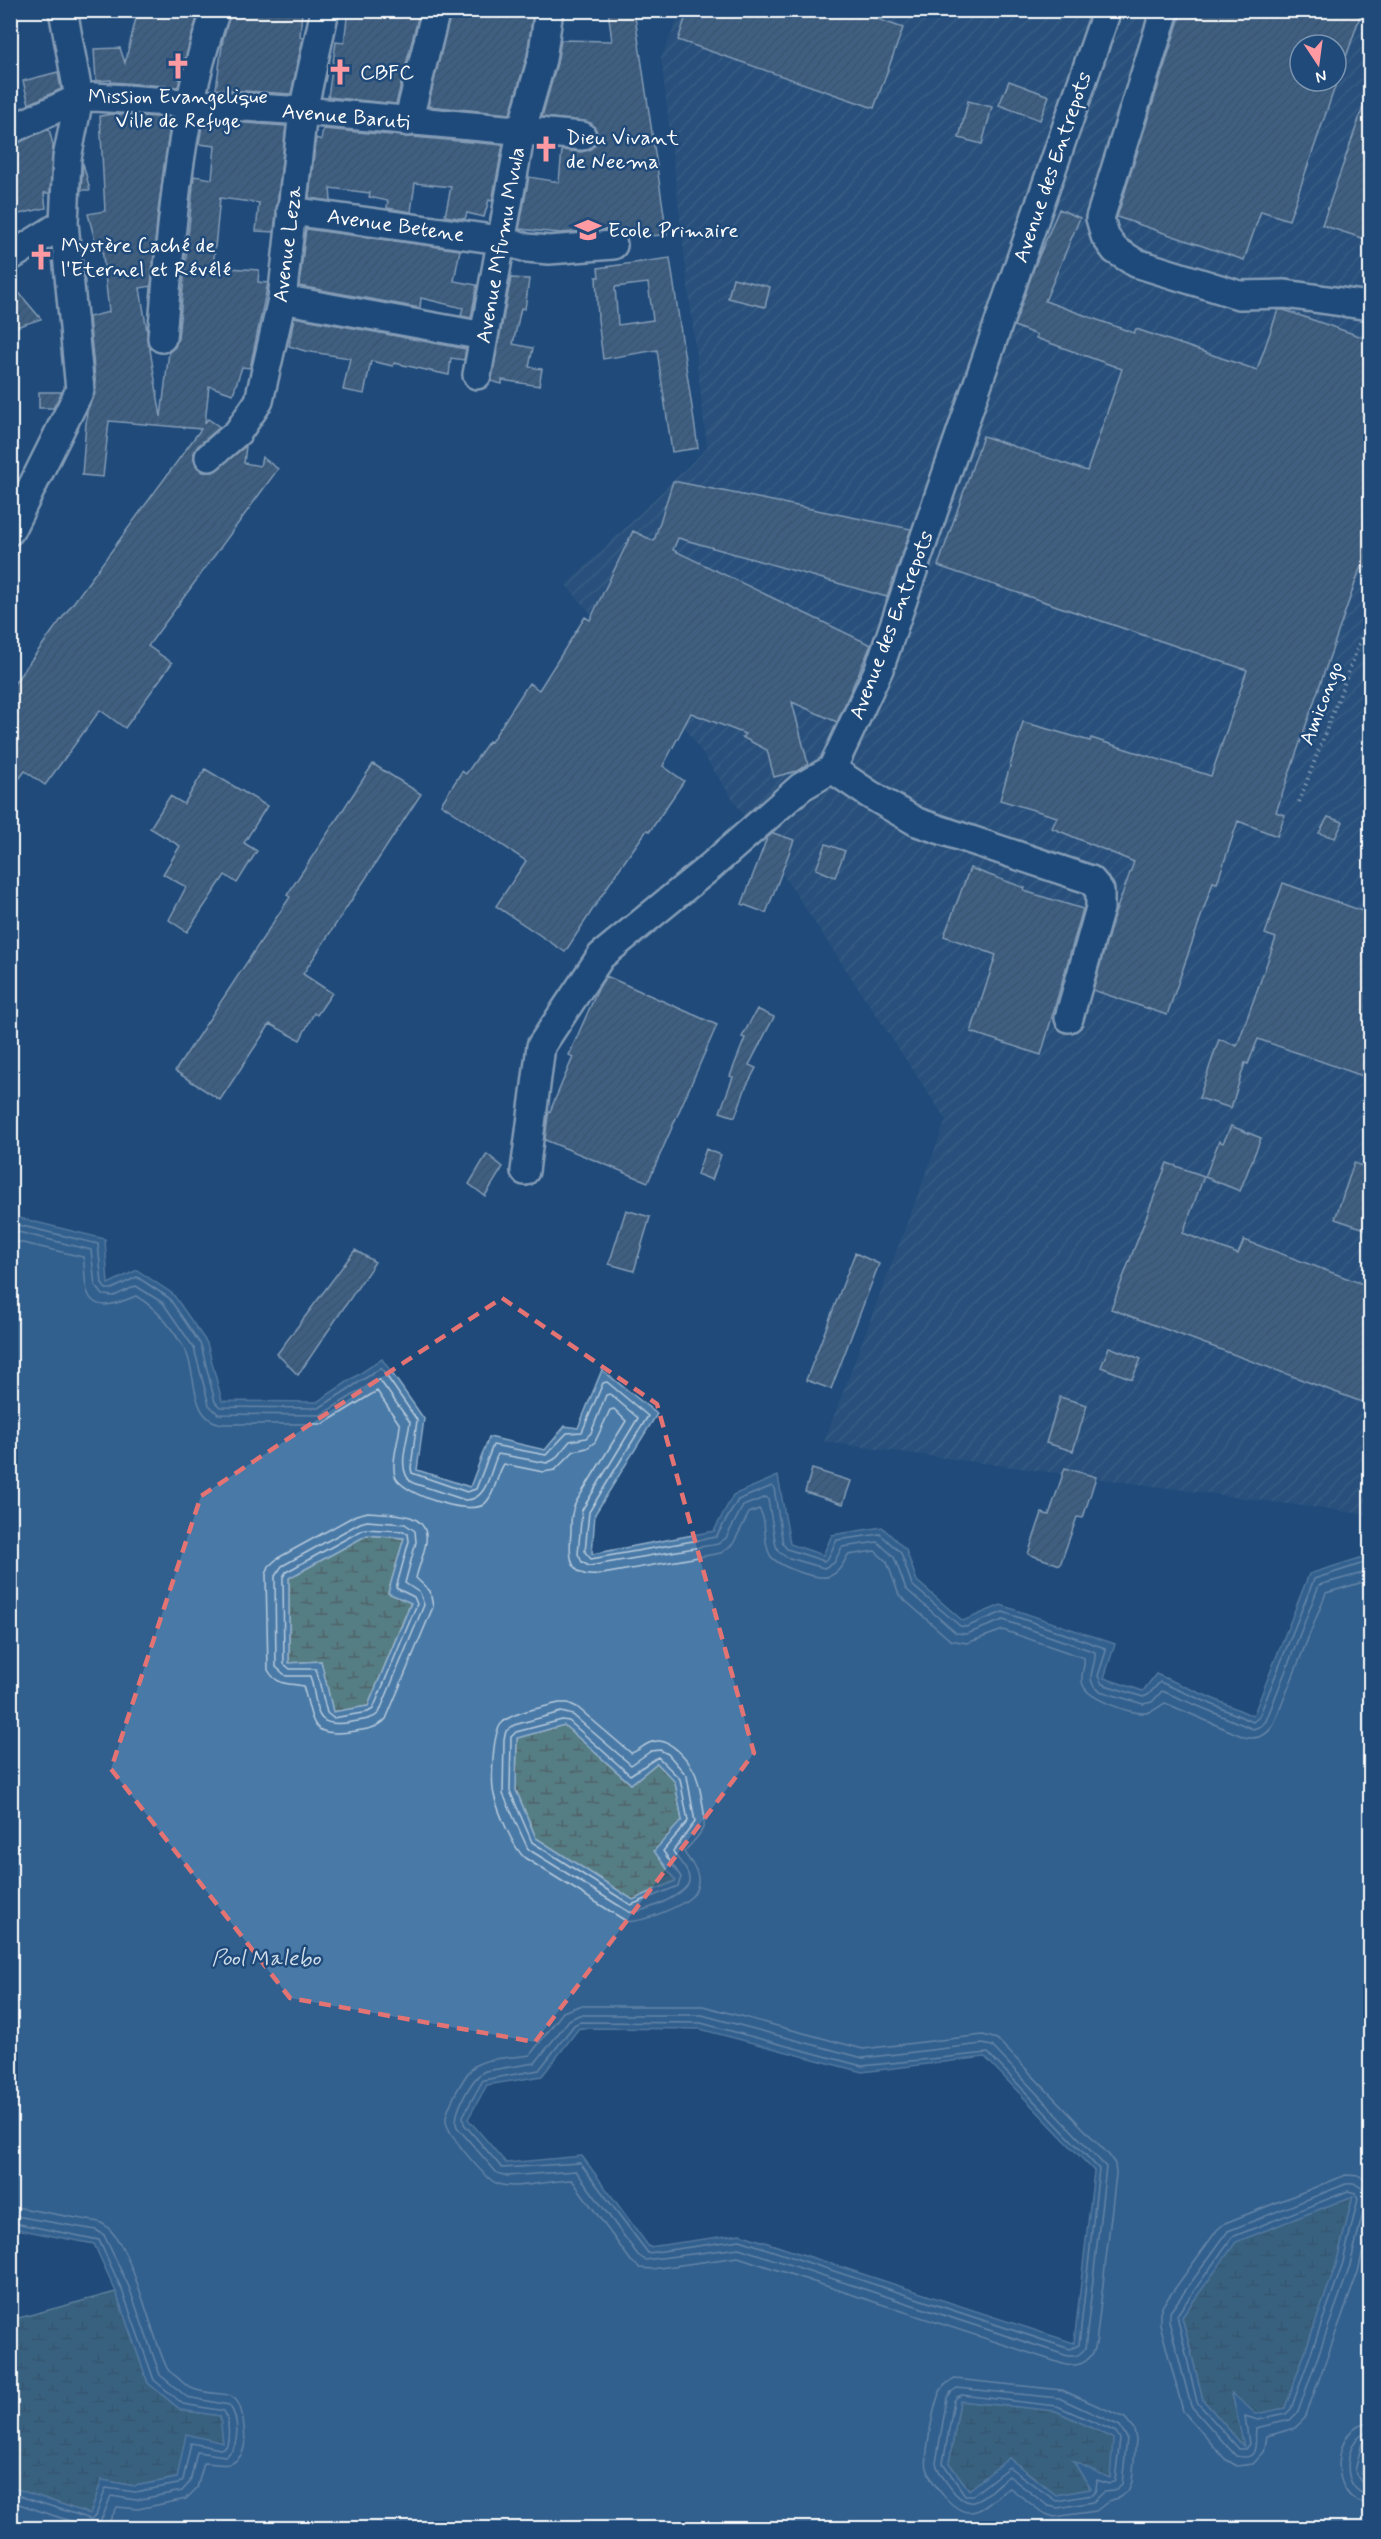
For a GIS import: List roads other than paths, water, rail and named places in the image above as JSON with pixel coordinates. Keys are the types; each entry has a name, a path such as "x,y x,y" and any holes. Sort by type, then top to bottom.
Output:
{"street":[{"path":"10,531 80,390 64,223 67,158 78,98 63,10"},
{"path":"162,338 171,226 191,104 216,10"},
{"name":"Avenue Leza","path":"209,458 238,432 259,401 282,299 303,111 325,10"},
{"path":"408,122 436,10"},
{"name":"Avenue Mfumu Mvula","path":"477,375 520,132 542,59 549,10"},
{"name":"Avenue des Entrepots","path":"832,769 879,669 1107,10"},
{"path":"1165,10 1100,218 1105,236 1115,250 1136,263 1239,295 1285,294 1371,306"},
{"name":"Avenue Baruti","path":"10,130 78,98 94,97 303,111 582,136"},
{"name":"Avenue Betene","path":"291,211 500,240 527,248 549,250 613,245"},
{"path":"10,257 64,223"},
{"path":"282,299 484,336"},
{"path":"525,1171 540,1046 601,956 710,867 801,787 832,769 917,822 1091,880 1100,891 1100,908 1069,1018"}],"water":[{"name":"Pool Malebo","path":"11,1216 105,1239 108,1284 137,1270 173,1294 207,1343 222,1401 317,1402 382,1359 424,1419 417,1470 470,1487 489,1437 545,1450 565,1426 578,1428 602,1370 657,1414 595,1514 592,1554 714,1531 733,1495 778,1476 790,1544 823,1555 832,1535 882,1527 906,1550 917,1581 963,1621 1001,1605 1115,1644 1104,1678 1143,1691 1156,1674 1253,1716 1309,1574 1366,1556 1370,1559 1370,2434 1361,2472 1370,2484 1370,2528 11,2528 11,2487 90,2514 102,2480 135,2486 177,2478 186,2434 223,2443 220,2416 181,2410 148,2383 116,2292 94,2244 11,2228","holes":["367,1535 404,1538 388,1593 411,1603 368,1706 333,1712 321,1661 289,1663 289,1578","564,1725 631,1784 657,1763 675,1782 682,1820 654,1851 676,1881 633,1900 536,1838 516,1790 517,1738","579,2028 700,2029 862,2072 985,2057 1094,2171 1074,2343 740,2234 649,2247 582,2156 506,2163 468,2119 487,2085 542,2076","1353,2196 1336,2265 1285,2408 1256,2414 1232,2393 1244,2447 1203,2400 1182,2317 1236,2242","960,2401 1056,2411 1113,2438 1110,2478 1073,2461 1091,2489 1056,2495 1009,2458 969,2490 949,2463"]}],"place":[{"name":"Mission Evangelique Ville de Refuge","path":"178,66"},
{"name":"CBFC","path":"340,72"},
{"name":"Dieu Vivant de Neema","path":"546,149"},
{"name":"Ecole Primaire","path":"588,230"},
{"name":"Mystère Caché de l'Eternel et Révélé","path":"41,257"}]}
